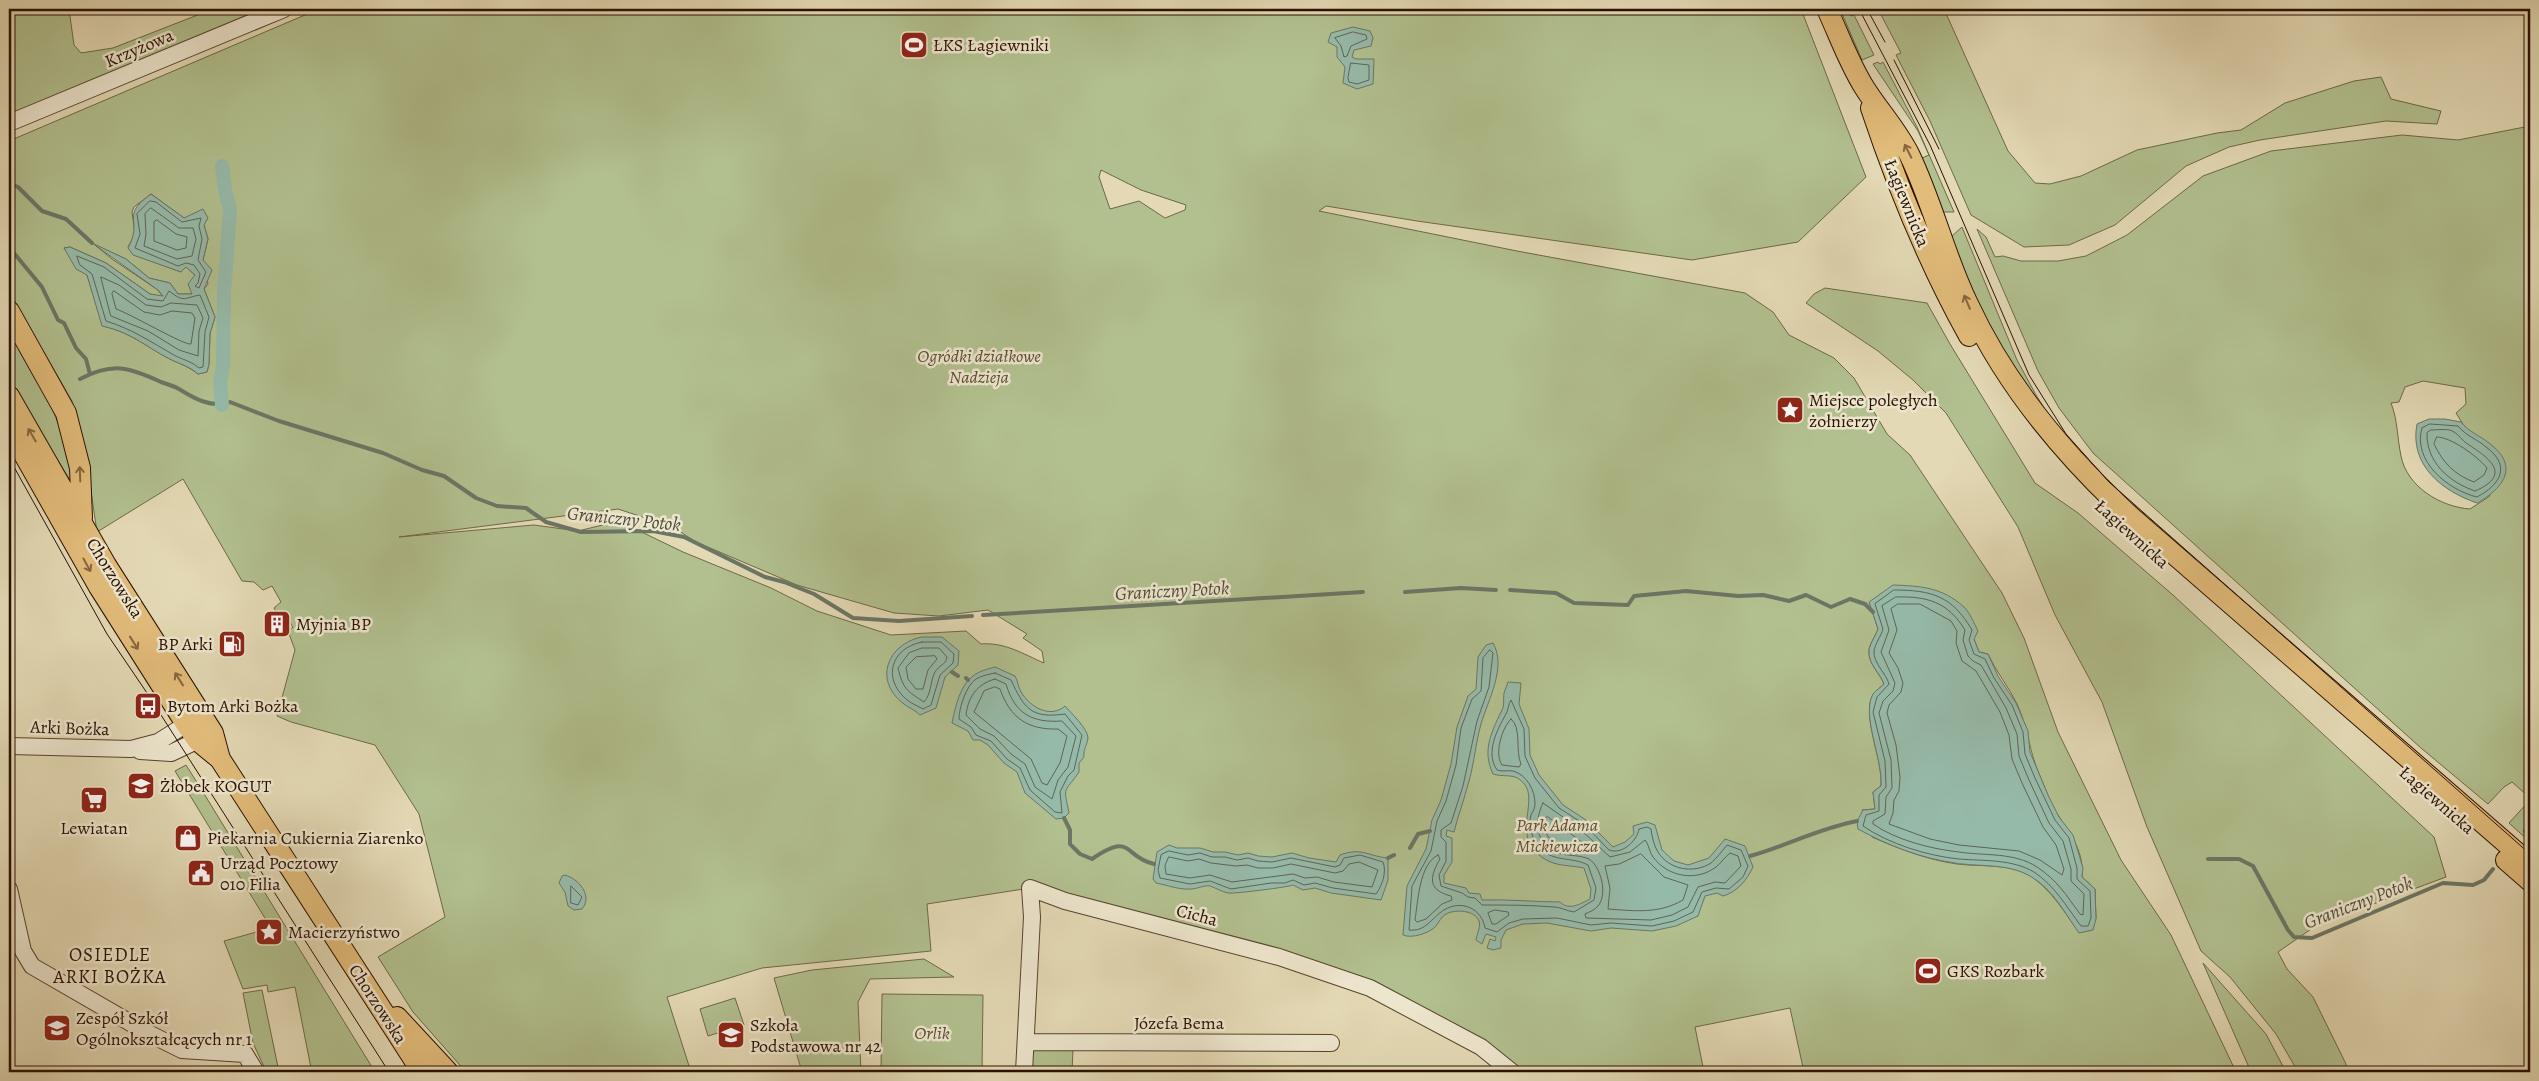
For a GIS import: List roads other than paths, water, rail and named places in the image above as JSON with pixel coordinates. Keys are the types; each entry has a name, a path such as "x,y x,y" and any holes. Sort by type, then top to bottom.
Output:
{"main road":[{"name":"Łagiewnicka","path":"1827,9 1864,87 1900,187 1955,310 2001,388 2060,464 2120,525 2530,881"},
{"name":"Łagiewnicka","path":"1864,87 1905,145 1967,303 1986,339 2012,382 2054,438 2101,489 2130,516 2530,864"},
{"path":"9,311 66,413 80,468 82,523"},
{"name":"Chorzowska","path":"9,396 194,720"},
{"name":"Chorzowska","path":"9,428 100,587 206,737 422,1072"},
{"path":"368,987 448,1072"}],"street":[{"name":"Krzyżowa","path":"9,123 284,9"},
{"name":"Arki Bożka","path":"131,749 158,742 194,720"},
{"name":"Arki Bożka","path":"9,746 131,749 171,753 206,737"},
{"name":"Cicha","path":"1024,1072 1032,917 1030,888 1065,901 1279,957 1370,988 1481,1047 1512,1072"},
{"path":"9,889 23,951 32,966 148,1033 182,1050 245,1054 256,1072"},
{"name":"Józefa Bema","path":"1026,1042 1331,1043"}],"water":[{"path":"1353,27 1370,31 1373,38 1371,46 1354,50 1352,57 1356,59 1374,59 1373,84 1357,89 1343,83 1345,67 1337,57 1337,47 1328,42 1331,33"},
{"path":"151,194 184,218 203,209 208,218 204,225 208,239 203,260 212,270 204,289 215,317 210,333 207,372 198,374 132,337 102,326 87,275 76,269 64,248 70,247 106,263 150,294 163,296 158,290 92,243 126,259 149,278 170,283 178,294 192,294 188,284 195,275 186,267 181,272 133,255 128,248 134,230 134,213 136,208"},
{"path":"2429,419 2461,422 2498,452 2504,460 2506,468 2505,476 2495,491 2477,503 2452,491 2431,474 2423,464 2418,452 2416,439 2417,424"},
{"path":"1893,585 1922,587 1947,595 1956,600 1970,615 1978,631 1974,639 1979,652 1988,654 1998,676 2016,703 2028,731 2030,752 2048,795 2059,817 2073,835 2083,868 2082,877 2095,889 2096,919 2093,930 2079,933 2052,894 2038,881 2021,872 2003,867 1955,863 1918,855 1881,841 1858,829 1857,821 1863,810 1875,809 1873,792 1881,786 1881,775 1869,713 1873,694 1884,684 1869,656 1870,646 1878,629 1869,602"},
{"path":"922,637 942,637 959,651 958,665 945,677 936,708 920,715 894,695 887,675 888,664 900,647"},
{"path":"1493,643 1497,652 1498,662 1495,684 1481,724 1469,780 1454,832 1447,830 1446,836 1452,838 1452,862 1444,875 1444,883 1466,888 1469,893 1480,894 1482,900 1560,902 1563,905 1571,906 1590,899 1591,889 1584,868 1553,863 1543,858 1533,849 1526,827 1529,795 1526,786 1516,777 1493,774 1488,758 1489,742 1503,707 1504,693 1508,682 1521,683 1519,704 1529,729 1530,755 1539,775 1563,805 1586,820 1613,847 1625,842 1634,834 1633,826 1647,822 1655,825 1662,850 1674,861 1688,865 1709,858 1725,839 1745,846 1753,867 1741,885 1733,892 1723,896 1717,893 1705,896 1698,916 1676,926 1652,931 1611,928 1591,931 1547,923 1523,924 1506,930 1501,940 1501,948 1493,950 1487,948 1490,939 1495,941 1496,937 1486,934 1482,944 1476,940 1479,928 1477,917 1459,911 1446,914 1433,929 1425,933 1415,936 1403,935 1407,886 1426,849 1432,820 1441,800 1451,764 1457,727 1468,696 1476,689 1478,657 1486,645"},
{"path":"995,667 1015,676 1021,692 1041,710 1059,710 1065,706 1087,734 1088,738 1084,757 1079,763 1079,772 1066,790 1069,813 1064,818 1056,819 1025,793 1017,772 1004,763 988,745 980,740 973,740 968,731 952,723 959,697 968,680 984,670"},
{"path":"1169,845 1177,848 1200,848 1213,852 1238,855 1248,853 1272,857 1292,853 1336,862 1340,855 1359,852 1388,858 1388,880 1381,900 1331,893 1315,888 1303,890 1293,885 1232,893 1210,886 1191,889 1178,888 1156,883 1153,879 1157,852"},
{"path":"565,875 575,880 583,889 586,899 582,909 574,910 568,906 565,892 559,883 562,876"}],"waterway":[{"path":"222,166 230,210 224,293 223,366 220,383 222,405"},
{"path":"9,183 18,187 42,211 66,219 92,243"},
{"path":"9,247 42,287 58,320 64,323 76,348 86,359 90,374"},
{"name":"Graniczny Potok","path":"80,379 102,370 121,368 130,370 175,387 203,402 216,404 230,402 279,421 383,453 422,470 444,476 476,498 497,506 526,508 546,522 581,532 653,531 684,537 765,577 784,582 814,594 853,618 899,621 972,616"},
{"name":"Graniczny Potok","path":"1405,592 1461,588 1496,590"},
{"name":"Graniczny Potok","path":"1510,590 1556,593 1574,603 1628,605 1634,596 1686,591 1738,596 1763,595 1789,601 1806,595 1831,607 1850,599 1865,604 1873,612"},
{"name":"Graniczny Potok","path":"983,615 1363,592"},
{"path":"952,672 958,676"},
{"path":"1064,818 1070,830 1070,844 1080,854 1092,859 1105,851 1121,846 1127,848 1144,861 1154,864"},
{"path":"1750,856 1830,828 1857,821"},
{"name":"Graniczny Potok","path":"2525,831 2530,826"},
{"path":"1410,848 1418,834 1430,831"},
{"path":"1388,858 1394,855"},
{"name":"Graniczny Potok","path":"2208,859 2239,859 2253,866 2288,930 2294,937 2312,938 2443,883 2473,885 2484,880 2493,869"}],"tram line":[{"path":"1859,9 1930,145 2029,375 2066,434 2109,482 2530,854"},
{"path":"1867,9 1885,42"},
{"path":"1894,60 1939,149"},
{"path":"9,458 107,634 147,693 389,1072"}],"place":[{"name":"ŁKS Łagiewniki","path":"914,45"},
{"name":"Miejsce poległych żołnierzy","path":"1790,410"},
{"name":"Myjnia BP","path":"277,624"},
{"name":"BP Arki","path":"232,644"},
{"name":"Bytom Arki Bożka","path":"148,706"},
{"name":"Żłobek KOGUT","path":"141,786"},
{"name":"Lewiatan","path":"94,800"},
{"name":"Piekarnia Cukiernia Ziarenko","path":"188,838"},
{"name":"Urząd Pocztowy 010 Filia","path":"201,873"},
{"name":"Macierzyństwo","path":"269,932"},
{"name":"GKS Rozbark","path":"1928,971"},
{"name":"Zespół Szkół Ogólnokształcących nr 1","path":"57,1028"},
{"name":"Szkoła Podstawowa nr 42","path":"731,1035"}],"district":[{"name":"OSIEDLE ARKI BOŻKA","path":"110,965"}],"park label":[{"name":"Ogródki działkowe Nadzieja","path":"979,366"},
{"name":"Park Adama Mickiewicza","path":"1557,835"},
{"name":"Orlik","path":"932,1033"}]}
